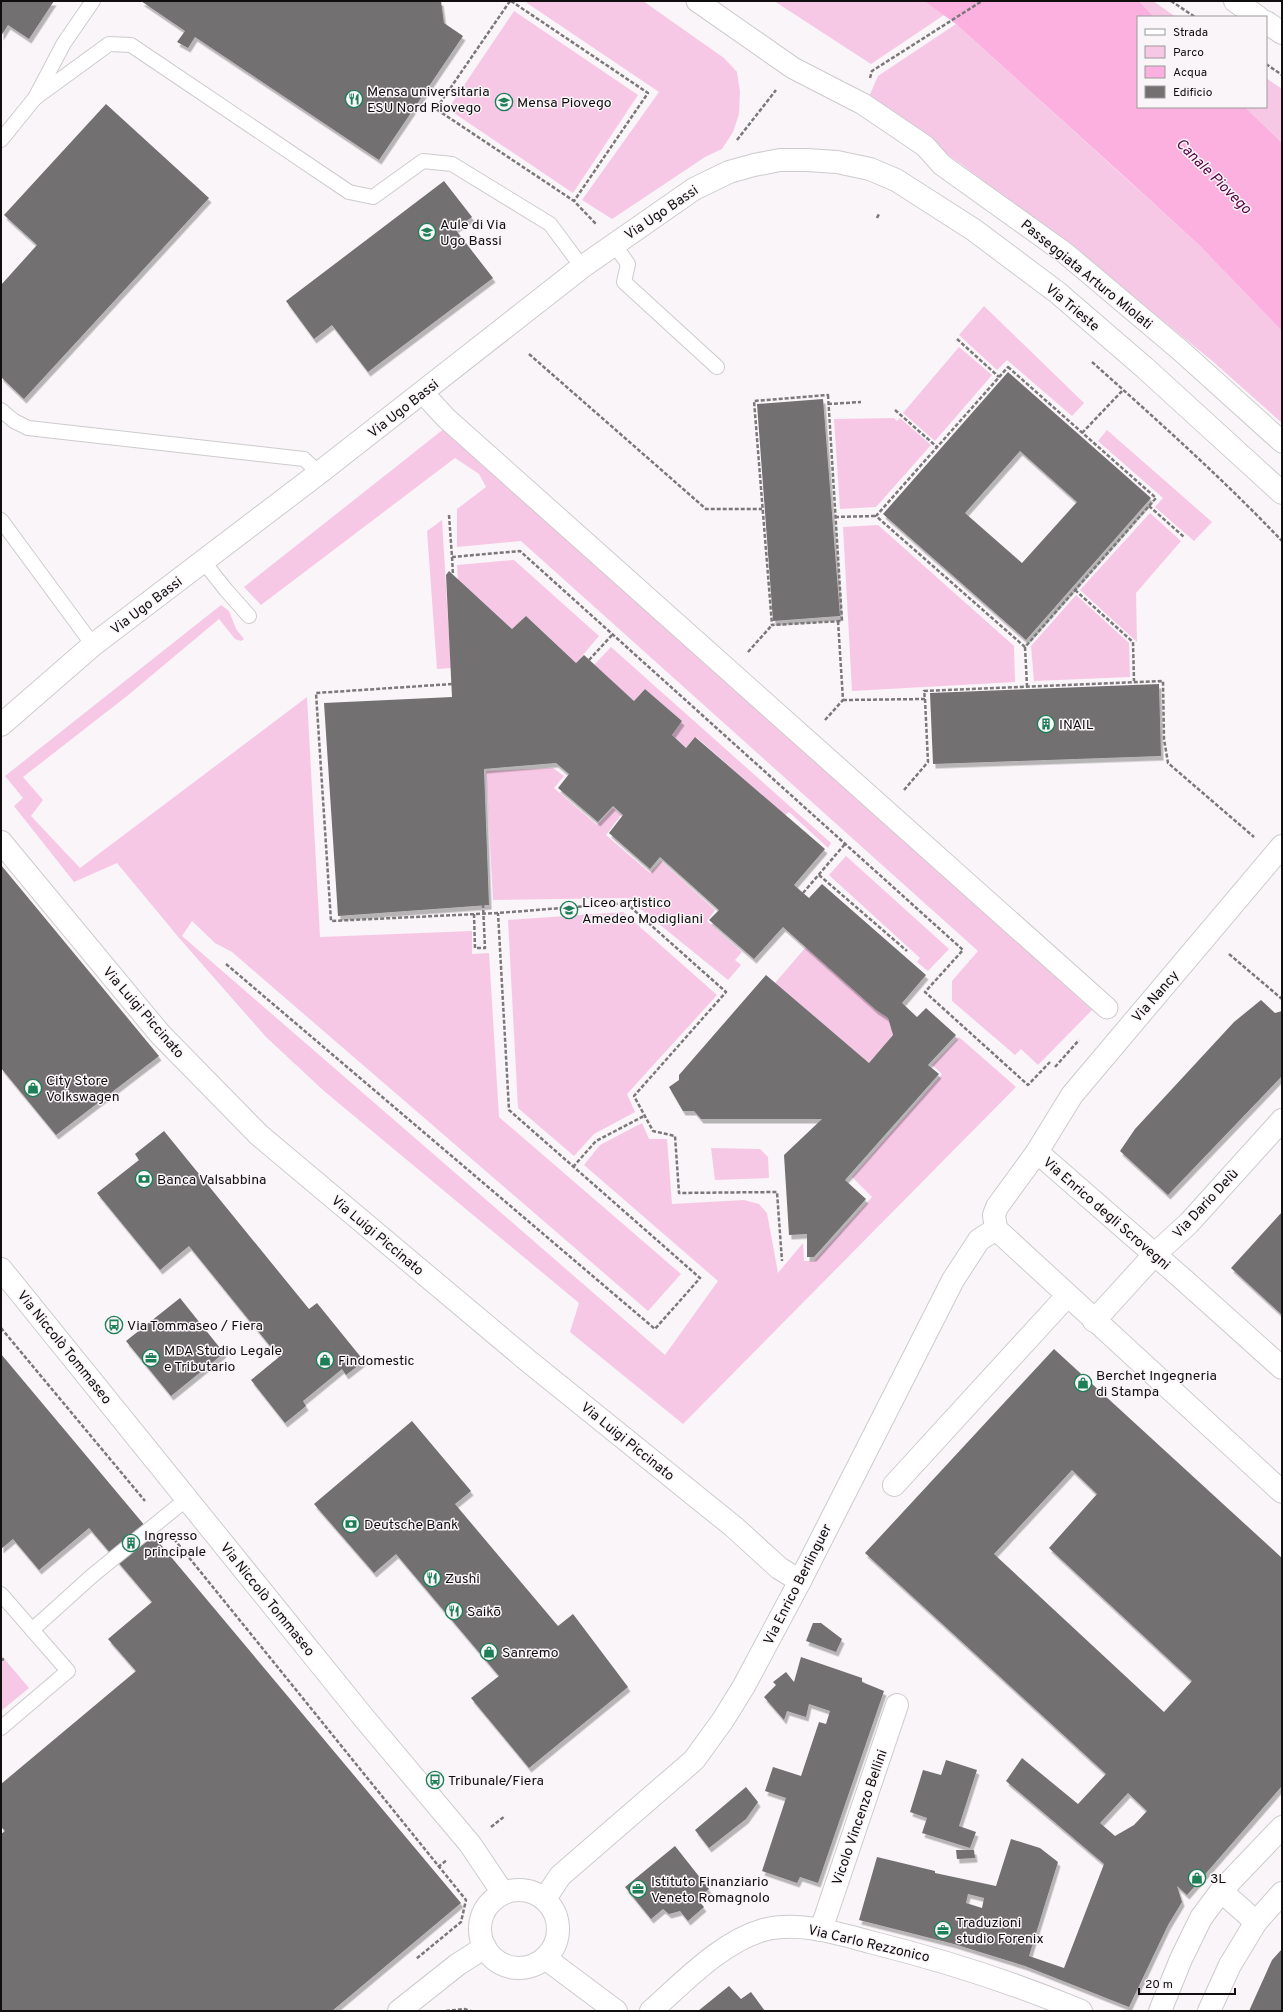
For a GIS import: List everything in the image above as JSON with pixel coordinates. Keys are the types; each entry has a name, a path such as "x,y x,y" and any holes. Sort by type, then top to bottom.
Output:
{"street":[{"name":"Passeggiata Arturo Miolati","path":"697,1 793,68 863,104 925,146 942,165 1065,253 1180,350 1282,442"},
{"path":"1235,1 1257,16"},
{"path":"1267,23 1282,33"},
{"name":"Via Ugo Bassi","path":"1,725 93,645 319,473 582,268 694,189 729,172 780,160 837,162"},
{"name":"Via Trieste","path":"837,162 870,169 896,180 974,230 1058,293 1145,368 1282,493"},
{"path":"422,393 446,418 1107,1008"},
{"name":"Via Luigi Piccinato","path":"1,842 48,901 160,1034 259,1135 521,1355 734,1527 779,1568 800,1581"},
{"name":"Via Nancy","path":"1037,1152 1072,1095 1282,846"},
{"name":"Via Dario Delù","path":"1094,1321 1155,1254 1189,1222 1282,1120"},
{"name":"Via Enrico degli Scrovegni","path":"996,1229 994,1215 997,1207 1037,1152 1155,1254 1282,1368"},
{"path":"996,1229 1094,1321 1282,1492"},
{"name":"Via Enrico Berlinguer","path":"545,1899 565,1872 694,1760 723,1720 744,1686 800,1581 953,1280 979,1240 996,1229"},
{"name":"Via Niccolò Tommaseo","path":"1,1269 188,1498 364,1718 470,1844 503,1893"},
{"path":"894,1484 1067,1296"},
{"name":"Vicolo Vincenzo Bellini","path":"821,1930 897,1705"},
{"path":"1160,2011 1181,1959 1201,1918 1221,1891 1282,1827"},
{"path":"518,1889 532,1891 545,1899 554,1909 558,1922 558,1935 554,1948 545,1958 527,1968 513,1967 494,1959 485,1948 481,1935 480,1922 485,1910 492,1900 503,1893 518,1889"},
{"path":"1221,1891 1256,1922"},
{"path":"1209,2011 1230,1965 1256,1922 1282,1893"},
{"name":"Via Carlo Rezzonico","path":"651,2011 698,1969 737,1942 762,1930 788,1926 821,1930 928,1956 1030,1990 1081,2011"},
{"path":"399,2011 457,1965 485,1948"},
{"path":"545,1958 616,2011"}],"lane":[{"path":"1,140 35,98 64,43 93,1"},
{"path":"35,98 108,44 131,45 349,192 373,197 423,161 452,164 550,224 582,268"},
{"path":"614,244 628,264 624,282 717,367"},
{"path":"1,410 14,421 28,428 304,459 319,473"},
{"path":"1,520 93,645"},
{"path":"203,561 249,616"},
{"path":"32,1630 93,1575 160,1519 188,1498"},
{"path":"1,1594 68,1671 1,1728"}],"path":[{"path":"574,201 648,93 511,1 436,109 574,201 614,244"},
{"path":"863,104 872,71 982,1"},
{"path":"1171,1 1194,16"},
{"path":"1267,65 1282,75"},
{"path":"733,145 793,68"},
{"path":"877,218 879,214"},
{"path":"957,339 1000,377"},
{"path":"529,354 706,509 762,509"},
{"path":"1088,358 1253,511 1282,541"},
{"path":"876,516 1008,367 1156,498 1025,647 1027,686"},
{"path":"1082,433 1145,368"},
{"path":"730,672 772,625 842,620 828,395 754,401 772,625"},
{"path":"828,404 861,402"},
{"path":"895,410 937,447"},
{"path":"1149,506 1184,537"},
{"path":"449,515 453,575"},
{"path":"835,517 876,516 1025,647"},
{"path":"452,557 520,551 963,950 925,992 1028,1086 1050,1062"},
{"path":"1075,590 1133,642 1134,681"},
{"path":"838,620 843,700 925,699"},
{"path":"589,660 613,634"},
{"path":"886,811 928,762 924,691 1134,681 1163,681 1164,739 1168,763 1258,840"},
{"path":"452,684 316,693 331,921 498,913 626,903 726,992 634,1096 653,1131 675,1136 679,1193 777,1192 782,1261"},
{"path":"803,893 845,844"},
{"path":"819,874 907,951"},
{"path":"474,914 475,948 485,948 483,905"},
{"path":"226,964 655,1329 700,1278 509,1110 498,913"},
{"path":"1229,954 1282,999"},
{"path":"573,1167 596,1141 644,1116"},
{"path":"1,1328 160,1519 196,1568 466,1900 461,1922 415,1960"},
{"path":"446,2011 464,2009 471,2011"}],"green space":[{"path":"524,1 643,1 724,58 737,72 740,92 739,114 733,132 722,149 705,157 612,219 582,200 659,92"},
{"path":"774,1 924,1 944,15 871,64"},
{"path":"1139,1 1153,1 1175,16 1153,16"},
{"path":"514,11 638,95 573,193 448,109"},
{"path":"956,24 1199,245 1282,331 1282,423 1210,359 1092,263 961,164 867,101 878,76"},
{"path":"1267,79 1282,89 1282,143 1246,108 1267,108"},
{"path":"984,306 1084,403 1072,416 1007,360 997,370 959,335"},
{"path":"959,347 992,375 935,441 903,413"},
{"path":"894,418 897,421 900,418 931,445 876,507 840,509 834,419"},
{"path":"445,428 1092,1010 1038,1065 1021,1049 1015,1055 952,1001 952,981 978,951 521,541 457,547 457,509 486,487 479,474 455,458 261,605 244,587"},
{"path":"1107,430 1212,522 1194,541 1155,507 1163,498 1098,441"},
{"path":"1150,513 1181,541 1136,593 1137,642 1080,590"},
{"path":"442,520 451,668 437,669 427,531"},
{"path":"878,525 1014,646 1015,682 852,691 843,527"},
{"path":"514,560 599,636 576,663 526,616 512,629 458,580 457,565"},
{"path":"1076,595 1129,643 1130,677 1034,681 1031,646"},
{"path":"221,605 229,611 236,629 244,639 241,641 235,639 219,619 127,696 23,777 43,800 31,816 80,868 307,697 320,937 472,931 472,954 489,953 499,1117 681,1274 648,1311 232,952 215,943 192,921 182,936 665,1355 718,1281 584,1165 600,1145 642,1123 649,1139 667,1139 672,1204 744,1200 759,1204 767,1213 778,1273 803,1243 804,1261 814,1261 872,1197 852,1177 942,1074 932,1065 959,1037 1016,1087 683,1424 570,1332 579,1303 324,1091 266,1037 180,939 117,863 74,882 14,806 23,798 5,776"},
{"path":"611,647 831,843 828,848 789,812 785,815 696,737 686,748 672,735 682,721 645,689 634,701 594,665"},
{"path":"553,768 564,776 554,788 597,825 613,808 621,815 606,835 650,873 661,861 715,910 707,921 742,952 735,960 741,965 728,980 627,898 493,900 486,771"},
{"path":"846,856 949,949 928,971 917,962 920,958 829,875"},
{"path":"623,912 717,995 627,1094 635,1112 594,1134 574,1156 518,1108 508,920"},
{"path":"806,947 876,1010 888,1018 893,1035 869,1063 775,983"},
{"path":"711,1148 760,1149 768,1157 769,1178 715,1180"},
{"path":"1,1655 29,1688 1,1711"}],"water":[{"name":"Canale Piovego","path":"924,1 1139,1 1153,16 1137,16 1137,108 1246,108 1282,143 1282,331 1199,245 956,24"}],"building":[{"path":"1,1 54,1 29,39 8,25 1,36"},
{"name":"Mensa universitaria ESU Nord Piovego","path":"141,1 441,1 444,23 463,36 379,160 195,37 188,48 177,42 185,31"},
{"path":"106,104 209,198 24,399 1,377 1,285 37,245 4,215"},
{"path":"444,181 472,217 455,229 493,278 368,372 332,325 314,339 286,301"},
{"path":"1008,372 1151,498 1026,640 883,514","holes":["1020,451 1077,502 1022,563 965,513"]},
{"path":"823,399 840,616 773,621 757,404"},
{"path":"449,571 512,629 526,616 576,663 584,655 634,701 645,689 682,721 672,735 686,748 695,737 825,849 794,885 809,898 822,884 926,975 902,1003 917,1017 926,1008 956,1035 928,1065 939,1074 845,1180 866,1199 814,1257 807,1257 807,1234 789,1235 784,1155 822,1119 701,1119 694,1111 683,1111 669,1087 679,1080 679,1075 766,975 869,1063 893,1035 888,1018 876,1010 783,927 754,959 709,920 719,910 660,857 650,869 609,833 623,815 613,806 598,822 558,788 569,774 556,763 484,769 489,905 338,916 324,703 452,697 446,575"},
{"name":"INAIL","path":"1159,684 1161,756 933,764 930,693"},
{"path":"1,865 159,1056 56,1135 1,1068"},
{"path":"1261,1000 1275,1013 1282,1011 1282,1076 1168,1195 1120,1151 1135,1129 1234,1022"},
{"path":"164,1131 309,1309 317,1303 364,1361 346,1375 342,1369 303,1401 306,1406 285,1423 251,1380 279,1357 189,1246 160,1270 97,1193 139,1160 135,1154"},
{"path":"1282,1212 1282,1315 1231,1268"},
{"path":"180,1298 224,1353 171,1396 126,1341"},
{"path":"1054,1349 1282,1558 1282,1786 1187,1895 1177,1886 1182,1902 1168,1925 1129,2007 1025,1966 954,1944 859,1920 877,1857 935,1871 935,1873 996,1886 1011,1839 1040,1848 1058,1862 1029,1956 1064,1968 1104,1864 1006,1781 1022,1758 1078,1804 1106,1774 865,1553","holes":["1072,1470 1097,1494 1049,1548 1192,1681 1164,1712 994,1554","1128,1793 1147,1811 1134,1825 1115,1836 1100,1823","968,1894 984,1898 982,1908 966,1903"]},
{"path":"1,1354 461,1903 332,2011 1,2011 1,1834 5,1831 1,1827 1,1784 136,1671 108,1639 152,1602 89,1528 39,1570 13,1539 1,1549"},
{"path":"412,1421 471,1491 455,1504 558,1626 573,1614 628,1687 529,1768 471,1698 499,1676 396,1554 374,1573 314,1504"},
{"path":"813,1623 821,1623 842,1639 836,1652 806,1641"},
{"path":"801,1657 862,1678 862,1682 884,1691 818,1883 800,1877 797,1883 762,1871 786,1798 765,1791 773,1767 801,1776 819,1722 826,1724 830,1711 809,1704 806,1717 787,1711 784,1720 764,1697 776,1685 773,1682 786,1672 794,1682"},
{"path":"946,1760 977,1770 959,1826 976,1832 970,1848 922,1833 927,1818 910,1812 923,1770 941,1775"},
{"path":"746,1787 758,1802 746,1819 709,1848 695,1830"},
{"path":"675,1846 709,1889 697,1899 704,1907 688,1921 680,1911 669,1914 663,1909 651,1919 625,1887"},
{"path":"956,1850 974,1850 975,1858 957,1859"},
{"path":"1282,1949 1282,2011 1249,2011 1272,1960"},
{"path":"729,1986 741,1999 751,1992 765,2011 698,2011"}],"place":[{"name":"Mensa universitaria ESU Nord Piovego","path":"354,99"},
{"name":"Mensa Piovego","path":"504,102"},
{"name":"Aule di Via Ugo Bassi","path":"427,232"},
{"name":"INAIL","path":"1046,724"},
{"name":"Liceo artistico Amedeo Modigliani","path":"569,910"},
{"name":"City Store Volkswagen","path":"33,1088"},
{"name":"Banca Valsabbina","path":"144,1179"},
{"name":"Via Tommaseo / Fiera","path":"114,1325"},
{"name":"MDA Studio Legale e Tributario","path":"151,1358"},
{"name":"Findomestic","path":"325,1360"},
{"name":"Berchet Ingegneria di Stampa","path":"1083,1383"},
{"name":"Deutsche Bank","path":"351,1524"},
{"name":"Ingresso principale","path":"131,1543"},
{"name":"Zushi","path":"432,1578"},
{"name":"Saikō","path":"454,1611"},
{"name":"Sanremo","path":"489,1652"},
{"name":"Tribunale/Fiera","path":"435,1780"},
{"name":"3L","path":"1197,1878"},
{"name":"Istituto Finanziario Veneto Romagnolo","path":"638,1889"},
{"name":"Traduzioni studio Forenix","path":"943,1930"}]}
